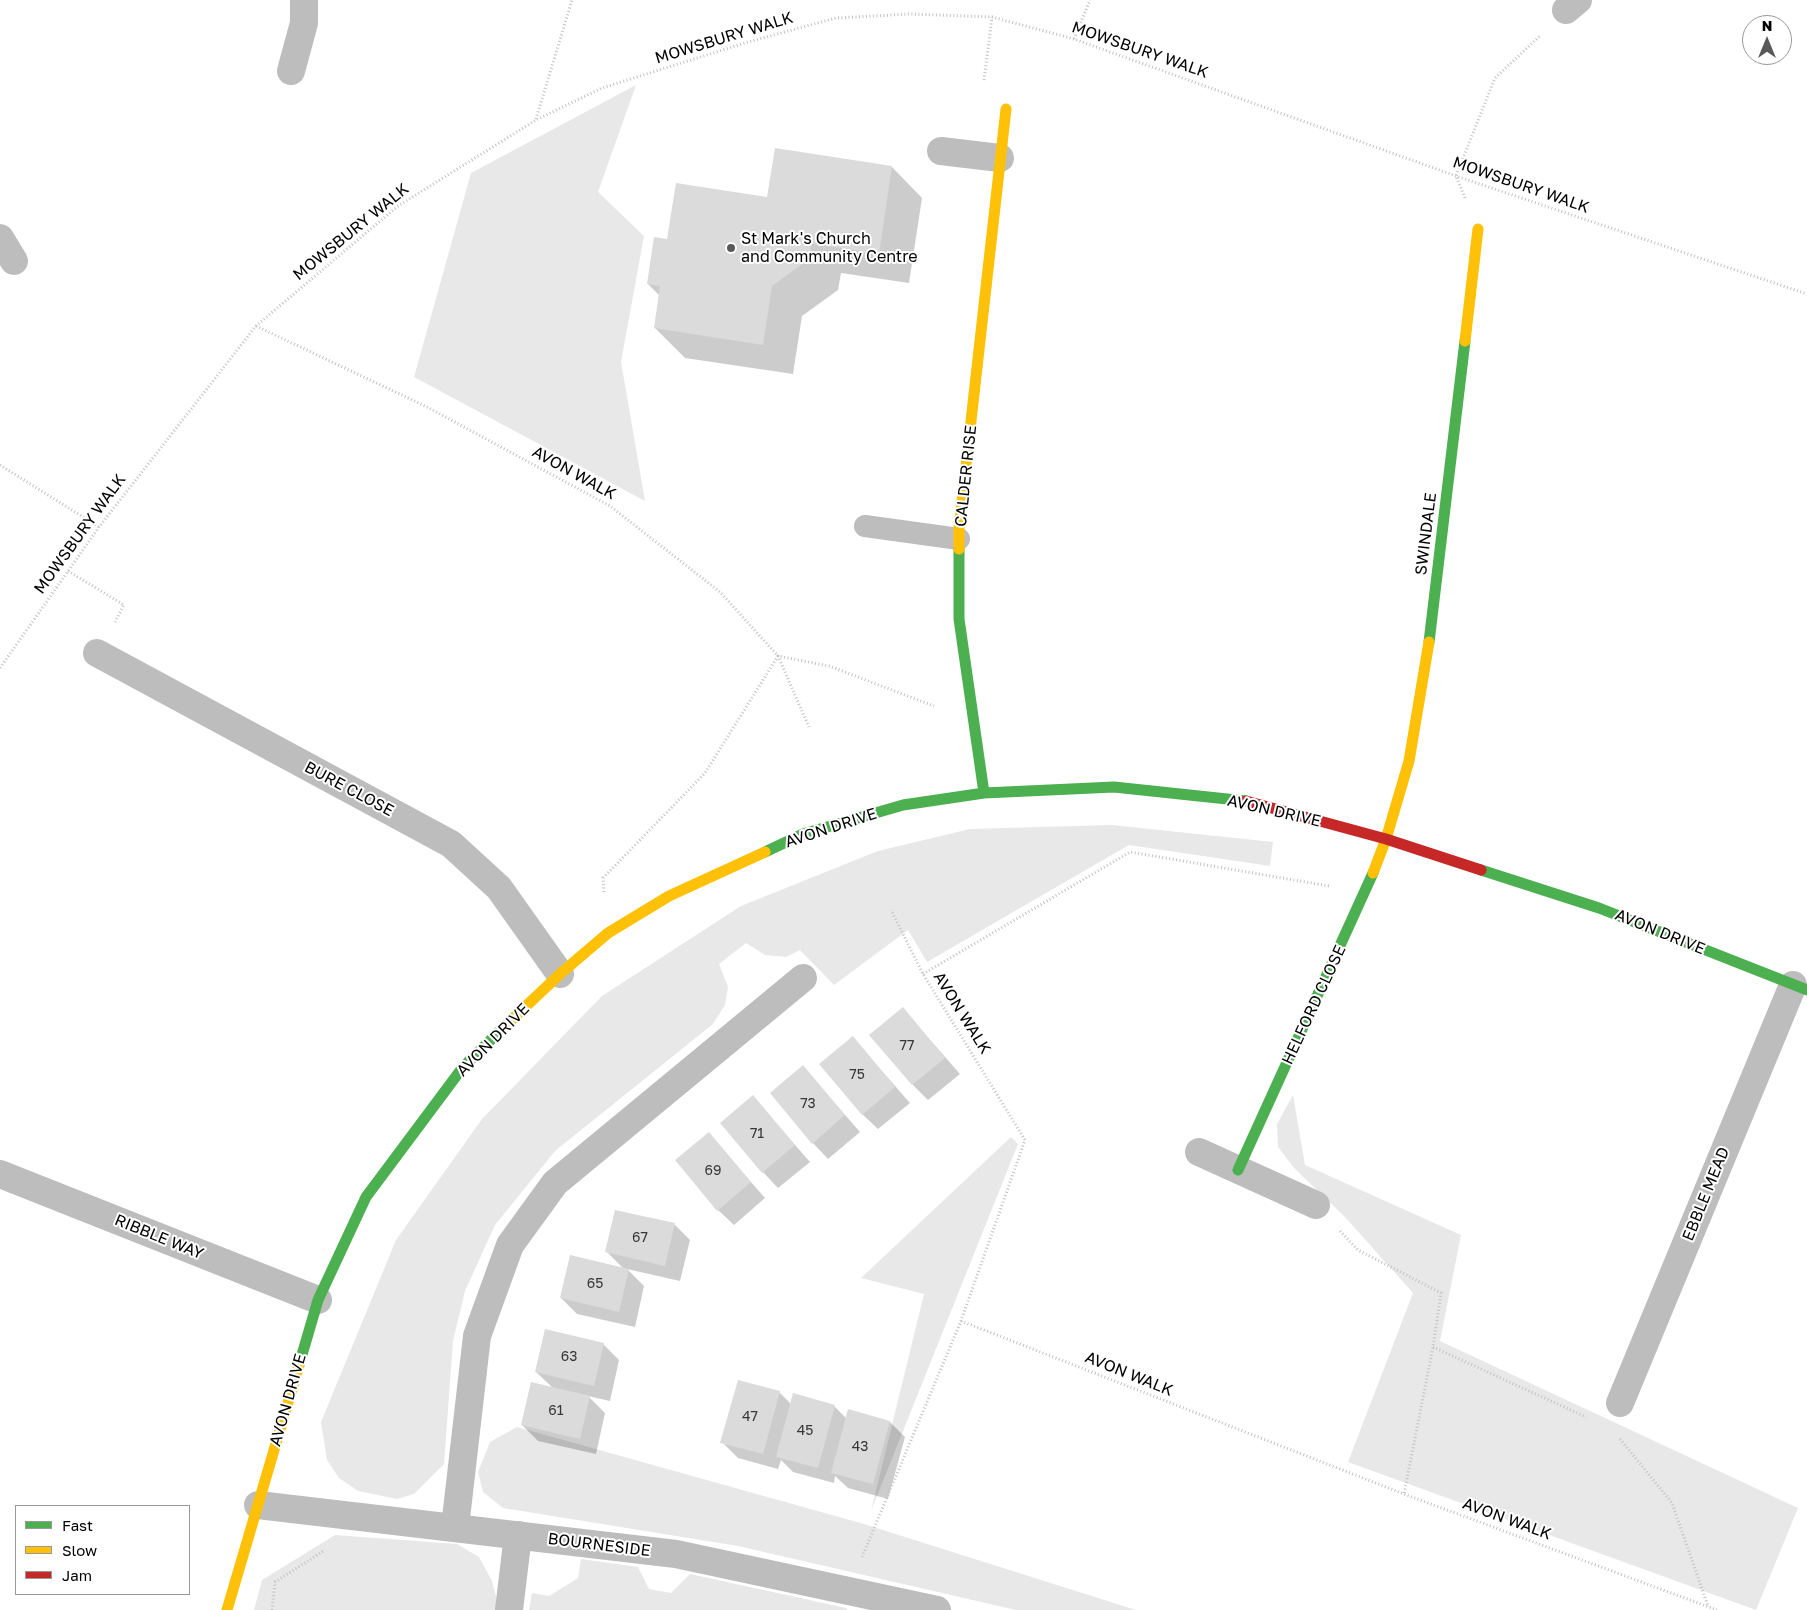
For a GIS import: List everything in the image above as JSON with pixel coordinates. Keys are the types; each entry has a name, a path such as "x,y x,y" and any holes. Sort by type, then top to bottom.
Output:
{"street":[{"path":"291,71 304,23 304,0"},
{"name":"CALDER RISE","path":"984,793 960,620 960,540 1006,109"},
{"path":"941,151 1000,158"},
{"name":"SWINDALE","path":"1386,839 1408,761 1431,627 1478,229"},
{"path":"0,238 14,261"},
{"name":"BURE CLOSE","path":"97,653 451,844 499,888 560,974"},
{"name":"AVON DRIVE","path":"227,1610 318,1300 366,1197 462,1067 560,974 608,933 669,896 803,834 904,805 984,793 1114,787 1243,800 1386,839 1599,908 1800,988"},
{"name":"HELFORD CLOSE","path":"1238,1170 1366,892 1386,839"},
{"path":"455,1527 478,1336 510,1245 555,1183 803,978"},
{"name":"EBBLE MEAD","path":"1620,1403 1800,988"},
{"path":"1198,1152 1316,1205"},
{"name":"RIBBLE WAY","path":"0,1174 318,1300"},
{"name":"BOURNESIDE","path":"258,1505 676,1554 924,1608"},
{"path":"509,1610 518,1535"}],"lane":[{"path":"864,526 960,540"}],"path":[{"path":"536,120 572,0"},
{"path":"1074,40 1090,0"},
{"path":"1478,229 1456,176 1495,78 1572,5"},
{"name":"MOWSBURY WALK","path":"0,668 99,527 256,326 398,206 536,120 602,88 748,42 836,18 910,14 992,16 1074,40 1456,176 1807,294"},
{"path":"992,16 983,88 1006,109"},
{"name":"AVON WALK","path":"256,326 427,407 610,506 720,592 778,656 809,726"},
{"path":"0,465 99,527"},
{"path":"68,571 124,605 97,653"},
{"path":"608,933 603,878 705,773 778,656 829,666 942,709 972,712"},
{"path":"923,974 1130,852 1366,892"},
{"name":"AVON WALK","path":"892,910 923,974 1025,1140 961,1321 1404,1494 1718,1610"},
{"path":"1316,1205 1358,1250 1441,1293 1433,1347 1404,1494"},
{"path":"848,1590 961,1321"},
{"path":"1433,1347 1595,1421"},
{"path":"1618,1437 1672,1503 1708,1606"},
{"path":"272,1610 275,1582 328,1549"}],"shaded area":[{"path":"636,85 598,192 644,236 621,362 645,501 414,377 471,173"},
{"path":"1112,825 1273,842 1270,866 1129,845 927,962 908,930 834,985 800,950 786,957 765,955 746,943 719,964 728,987 725,1005 713,1024 555,1151 495,1225 465,1291 453,1341 444,1464 414,1494 397,1499 358,1491 339,1478 327,1460 321,1422 396,1240 482,1119 602,996 741,906 878,851 970,829"},
{"path":"1293,1095 1305,1165 1461,1235 1440,1341 1798,1508 1756,1610 1348,1462 1413,1293 1345,1217 1294,1168 1278,1147 1277,1124"},
{"path":"1011,1137 1018,1144 871,1511 924,1294 861,1278"},
{"path":"517,1427 864,1524 1136,1610 1016,1610 738,1546 503,1508 483,1492 478,1472 490,1442"},
{"path":"335,1535 457,1544 479,1557 492,1581 497,1601 495,1610 254,1610 262,1580"},
{"path":"581,1559 638,1567 649,1589 671,1593 690,1574 846,1608 847,1610 529,1610 532,1593 549,1596 578,1578"}],"building":[{"name":"St Mark's Church and Community Centre","path":"775,148 892,166 879,254 811,243 809,259 772,286 763,345 654,328 660,286 647,284 654,237 667,239 676,183 767,197"},
{"path":"903,1007 945,1058 912,1085 869,1035"},
{"path":"853,1036 895,1087 862,1115 819,1064"},
{"path":"803,1065 845,1115 812,1144 770,1093"},
{"path":"753,1095 795,1145 762,1173 720,1123"},
{"path":"709,1132 751,1182 717,1211 675,1160"},
{"path":"615,1210 675,1223 665,1266 605,1252"},
{"path":"570,1255 629,1269 619,1312 560,1298"},
{"path":"545,1329 604,1343 594,1386 535,1372"},
{"path":"738,1380 780,1391 763,1454 720,1443"},
{"path":"531,1382 590,1396 580,1439 521,1425"},
{"path":"793,1393 835,1405 818,1468 776,1457"},
{"path":"848,1409 890,1421 873,1484 831,1473"}],"traffic: fast":[{"path":"1429,642 1465,341"},
{"path":"959,549 959,619 984,793"},
{"path":"765,852 803,834 903,805 984,793 1114,787 1246,801"},
{"path":"1481,870 1599,908 1807,990"},
{"path":"1238,1170 1373,873"},
{"path":"299,1365 318,1300 366,1197 463,1067 506,1025"}],"traffic: slow":[{"path":"959,549 959,528 1006,109"},
{"path":"1465,341 1478,229"},
{"path":"1373,873 1386,839 1409,761 1429,642"},
{"path":"506,1025 560,974 608,933 669,896 765,852"},
{"path":"227,1610 299,1365"}],"traffic: jam":[{"path":"1246,801 1386,839 1481,870"}],"place":[{"name":"St Mark's Church and Community Centre","path":"731,248"}]}
